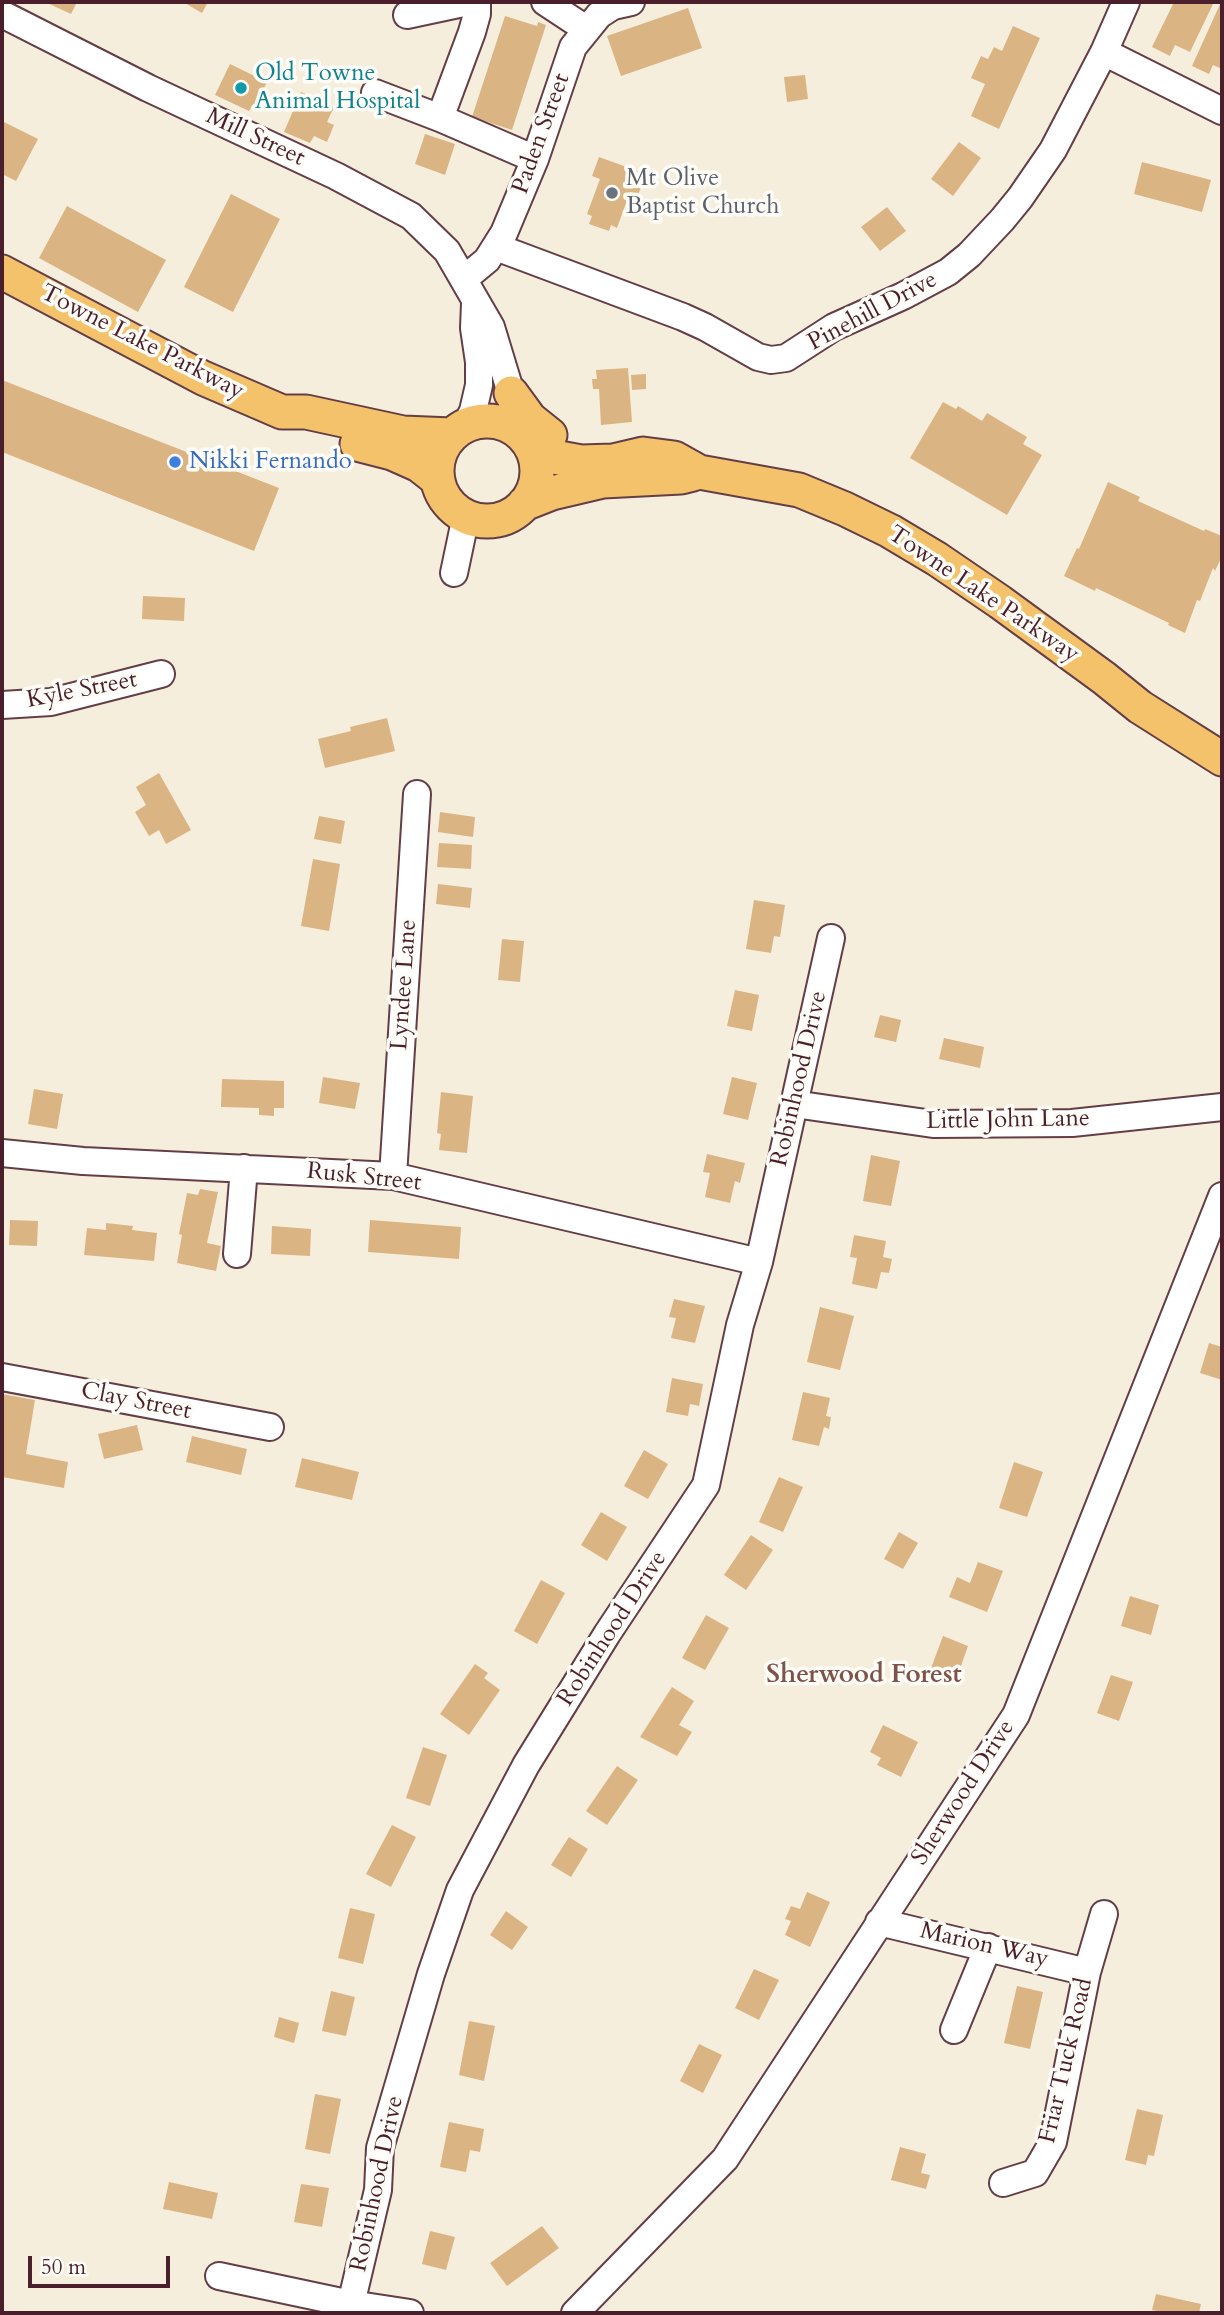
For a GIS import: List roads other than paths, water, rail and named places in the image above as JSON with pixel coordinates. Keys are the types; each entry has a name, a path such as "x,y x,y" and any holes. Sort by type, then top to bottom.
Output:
{"main road":[{"name":"Towne Lake Parkway","path":"2,272 204,377 282,412 296,426 392,453 419,465 438,480"},
{"path":"511,393 530,419 574,448 643,454"},
{"name":"Towne Lake Parkway","path":"282,412 306,412 402,433 459,430"},
{"path":"483,421 500,422 522,435 536,457 537,474 533,491 524,504 512,514 497,520 466,516 453,507 443,495 437,464 442,449 459,430 483,421"},
{"name":"Towne Lake Parkway","path":"522,435 554,457 581,462 614,461 643,454 674,458 699,472 799,490 890,531 1000,602 1104,678 1140,708 1222,758"},
{"name":"Towne Lake Parkway","path":"524,504 552,493 603,481 681,477 699,472"},
{"name":"Towne Lake Parkway","path":"1104,678 1222,741"}],"street":[{"path":"407,15 468,2"},
{"path":"440,118 472,32 477,2"},
{"path":"545,2 586,29"},
{"name":"Paden Street","path":"469,290 505,233 573,47 599,15 613,6 631,2"},
{"name":"Pinehill Drive","path":"496,247 684,317 758,356 771,360 786,358 834,327 927,284 969,255 1002,220 1052,150 1104,52 1126,2"},
{"name":"Mill Street","path":"2,14 161,94 337,176 411,216 447,251 491,327 522,435"},
{"path":"1104,52 1222,111"},
{"path":"375,93 534,159"},
{"path":"459,430 473,411 479,385 479,362 469,290"},
{"path":"454,573 466,516"},
{"name":"Kyle Street","path":"2,705 51,702 161,674"},
{"name":"Lyndee Lane","path":"393,1176 417,794"},
{"name":"Robinhood Drive","path":"351,2304 378,2190 380,2148 431,1974 460,1890 526,1765 607,1634 706,1485 740,1325 759,1262 831,938"},
{"name":"Little John Lane","path":"794,1104 933,1124 1072,1123 1222,1107"},
{"name":"Rusk Street","path":"2,1153 83,1161 393,1176 759,1262"},
{"path":"237,1254 244,1168"},
{"name":"Sherwood Drive","path":"575,2313 725,2159 1016,1715 1222,1196"},
{"name":"Clay Street","path":"2,1377 270,1427"},
{"name":"Friar Tuck Road","path":"1003,2183 1035,2173 1053,2142 1087,1972 1104,1914"},
{"name":"Marion Way","path":"879,1922 1087,1972"},
{"path":"954,2030 988,1947"},
{"path":"219,2276 351,2304 410,2313"}],"place":[{"name":"Old Towne Animal Hospital","path":"241,88"},
{"name":"Mt Olive Baptist Church","path":"612,193"},
{"name":"Nikki Fernando","path":"175,462"}],"district":[{"name":"Sherwood Forest","path":"864,1676"}]}
